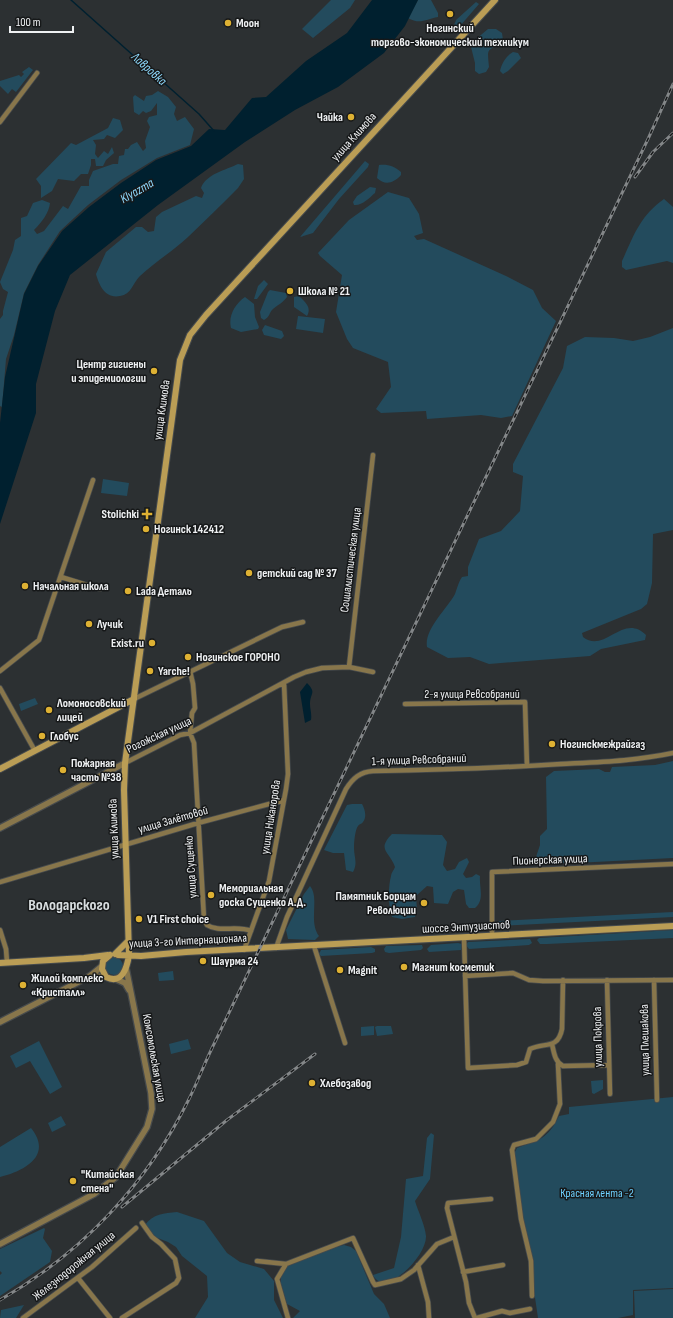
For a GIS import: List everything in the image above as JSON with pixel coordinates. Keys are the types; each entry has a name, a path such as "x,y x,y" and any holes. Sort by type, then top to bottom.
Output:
{"main road":[{"name":"улица Климова","path":"126,966 129,955 125,844 125,763 178,369 184,349 190,335 495,0"},
{"path":"0,769 134,699"},
{"name":"шоссе Энтузиастов","path":"260,949 673,926"},
{"path":"128,941 114,954 104,959 101,967 106,977 116,979 122,976 126,966 133,958 141,956"},
{"name":"улица 3-го Интернационала","path":"0,963 85,958 114,954 141,956 186,952 260,949"},
{"path":"114,954 124,959 126,966"},
{"name":"улица 3-го Интернационала","path":"85,958 101,967"}],"street":[{"path":"0,122 37,73"},
{"name":"Социалистическая улица","path":"349,667 373,455"},
{"path":"0,672 39,640 93,480"},
{"path":"61,577 100,589"},
{"path":"134,699 282,627 303,622"},
{"name":"Рогожская улица","path":"0,828 180,735 190,733 294,677 322,668 349,667 373,672"},
{"name":"улица Сущенко","path":"190,671 193,684 195,708 192,713 190,733 194,743 198,823 202,859 204,919 207,925 214,928 240,928 251,931"},
{"name":"улица Никанорова","path":"244,950 272,868 288,774 284,683"},
{"path":"0,688 35,751"},
{"name":"2-я улица Ревсобраний","path":"405,704 525,702 527,766"},
{"name":"1-я улица Ревсобраний","path":"276,948 287,917 346,789 356,777 373,771 527,766 650,758 673,753"},
{"name":"улица Залётовой","path":"0,882 125,844 284,800"},
{"name":"Пионерская улица","path":"492,936 492,872 673,864"},
{"path":"0,930 6,949 7,962"},
{"path":"464,938 468,1068 517,1065 526,1062 530,1049 536,1046 552,1044 561,1036 563,980"},
{"path":"314,946 346,1043"},
{"name":"Комсомольская улица","path":"0,1244 101,1189 118,1174 144,1134 151,1117 152,1102 126,966"},
{"path":"0,1022 90,976 101,967"},
{"path":"465,976 513,973 529,980 673,980"},
{"path":"90,976 106,977"},
{"path":"116,979 125,983 130,992"},
{"name":"улица Покрова","path":"607,980 608,1065 610,1094"},
{"name":"улица Плешакова","path":"654,980 657,1100"},
{"path":"532,1296 531,1261 521,1219 512,1150 514,1145 536,1139 553,1122 560,1104 558,1064 552,1044"},
{"path":"558,1064 570,1067 608,1065"},
{"path":"491,1199 448,1203 447,1208 469,1303 476,1318 502,1311 510,1313 530,1309"},
{"path":"122,1318 176,1283 179,1278 175,1259 152,1237 142,1223"},
{"name":"Железнодорожная улица","path":"23,1318 78,1278 136,1228"},
{"path":"256,1261 286,1264 352,1238 375,1285 401,1279 418,1265 437,1244 454,1238"},
{"path":"286,1264 277,1279 288,1318"},
{"path":"418,1265 428,1302 429,1318"},
{"path":"463,1272 503,1265"},
{"path":"78,1278 110,1318"}],"green space":[{"path":"331,0 355,0 350,8 313,38 302,29"},
{"path":"418,0 431,0 438,13 438,17 423,21 416,21 408,18"},
{"path":"476,2 479,4 460,26 455,27 454,25 456,20"},
{"path":"488,29 496,29 502,33 503,40 489,50 489,67 486,72 479,74 475,71 475,63 471,47 475,40"},
{"path":"513,52 518,53 521,58 503,74 500,71 502,65 506,58"},
{"path":"29,67 33,70 16,92 12,89 8,94 0,86 0,81 19,75 21,77 24,74 22,72"},
{"path":"158,91 168,97 176,107 174,114 177,121 185,117 194,129 190,145 157,158 121,180 88,205 60,231 38,265 24,293 14,335 6,359 2,407 0,406 0,319 3,315 8,292 3,289 0,282 13,250 15,240 21,236 21,218 27,216 33,203 42,200 50,203 45,217 34,230 37,234 44,231 63,206 68,209 81,186 89,186 89,180 93,171 113,164 118,164 119,156 124,155 125,149 128,149 131,145 137,142 143,151 146,148 145,141 150,127 147,121 149,117 157,115 157,103 151,111 146,113 143,111 139,115 134,112 133,97 135,95 144,101 146,96 152,95"},
{"path":"113,118 120,120 123,130 115,138 107,135 104,139 93,140 96,145 95,154 98,158 104,151 108,154 112,147 114,153 106,160 103,166 96,166 95,159 91,159 88,174 81,174 74,181 58,179 52,191 41,198 41,186 36,179 71,143 76,145 108,128"},
{"path":"365,161 369,164 368,167 339,199 313,233 300,237"},
{"path":"238,164 243,165 244,179 238,188 188,237 140,276 127,293 120,296 110,295 101,287 96,274 106,252 136,227 142,227 148,232 154,231 156,217 162,212 196,196 202,198 204,193 201,188 207,179"},
{"path":"379,165 388,165 393,167 401,172 401,175 392,182 383,182 377,178"},
{"path":"370,187 376,188 375,193 363,203 354,205 353,202 357,196"},
{"path":"388,192 409,198 419,214 423,233 414,236 417,240 424,239 506,276 533,290 542,308 556,321 512,416 501,418 481,415 427,419 426,411 381,413 376,409 391,387 388,362 353,348 347,339 336,312 342,275 318,253 349,220"},
{"path":"664,199 673,207 673,263 667,261 626,270 622,267 622,261 634,234 649,212"},
{"path":"264,280 268,284 257,299 254,299 258,286"},
{"path":"270,290 286,293 287,297 272,310 264,320 261,318 260,312"},
{"path":"299,296 308,307 309,310 307,316 294,307 294,297"},
{"path":"245,297 254,304 255,317 259,327 258,329 241,332 231,328 231,315 238,303"},
{"path":"298,316 325,319 323,333 296,329"},
{"path":"265,325 282,331 284,336 281,339 264,335 262,330"},
{"path":"673,328 673,530 653,534 652,583 647,604 641,609 582,633 583,637 591,641 599,641 622,630 630,628 638,629 646,635 645,640 601,649 590,656 489,664 470,657 448,658 427,647 427,640 432,626 455,594 462,577 468,576 468,567 479,539 501,531 520,511 523,476 513,472 513,464 563,368 567,346 585,337 614,338 633,341 650,337"},
{"path":"103,479 129,483 127,496 101,493"},
{"path":"35,698 38,704 21,711 19,704"},
{"path":"673,761 673,858 575,863 539,862 536,857 540,845 540,836 547,829 546,777 554,771 599,769 605,772 610,772 612,767 655,765"},
{"path":"362,804 365,811 363,823 358,826 355,833 354,848 356,863 353,872 346,870 344,853 333,853 324,850 347,805"},
{"path":"392,834 442,835 447,842 443,865 447,871 455,869 459,862 467,858 469,862 463,874 466,878 472,877 476,874 480,876 481,898 478,905 475,908 469,908 466,904 464,890 458,889 453,892 448,904 434,903 433,887 427,886 416,896 417,910 415,917 402,919 392,917 389,902 389,886 391,875 395,867 386,851 385,844 387,839"},
{"path":"310,886 314,897 314,924 319,936 315,940 288,939 286,930 304,894"},
{"path":"673,912 673,917 497,926 495,923 499,921"},
{"path":"673,930 673,938 547,944 540,944 537,940 539,938"},
{"path":"530,939 532,943 529,945 469,949 466,945 468,942"},
{"path":"462,944 461,950 429,952 427,949 431,945"},
{"path":"422,945 423,948 421,950 389,953 385,952 384,949 386,946"},
{"path":"371,947 375,949 375,952 321,956 319,954 321,950"},
{"path":"114,957 118,958 122,962 122,970 118,974 114,975 110,974 106,970 105,966 106,962 110,958"},
{"path":"173,971 174,980 159,981 158,973"},
{"path":"374,1026 374,1035 361,1036 361,1027"},
{"path":"391,1026 393,1034 377,1036 375,1027"},
{"path":"188,1039 191,1049 171,1054 169,1044"},
{"path":"39,1041 62,1087 50,1094 30,1061 16,1068 10,1056"},
{"path":"603,1080 603,1089 594,1094 592,1093 591,1081"},
{"name":"Красная лента -2","path":"673,1097 673,1288 633,1290 633,1315 618,1318 538,1318 515,1161 515,1152 517,1148 542,1138 551,1130 559,1116 569,1114 569,1107"},
{"path":"61,1116 66,1125 52,1132 48,1123"},
{"path":"31,1128 37,1138 39,1146 37,1154 27,1166 18,1171 0,1177 0,1147"},
{"path":"431,1133 434,1135 430,1179 415,1201 423,1223 426,1236 425,1244 420,1254 404,1272 386,1282 379,1281 373,1275 394,1268 401,1237 406,1179 423,1176 427,1138"},
{"path":"177,1212 204,1221 227,1253 240,1262 264,1269 274,1281 274,1300 283,1318 195,1318 208,1297 207,1276 182,1256 176,1247 155,1237 145,1225 155,1216"},
{"path":"44,1228 43,1238 52,1251 50,1262 0,1296 0,1275 2,1273 0,1271 0,1249"},
{"path":"344,1245 351,1247 356,1251 374,1294 384,1304 390,1318 293,1318 300,1311 287,1304 281,1284 281,1276 287,1265 325,1250"},
{"path":"673,1289 673,1318 635,1318 634,1291"},
{"path":"24,1305 16,1318 0,1318 1,1310"}],"water":[{"name":"Klyazma","path":"372,0 418,0 405,26 384,53 338,87 295,110 245,142 158,205 70,275 55,311 36,384 36,413 0,524 0,423 5,377 24,294 38,266 62,231 89,207 121,183 156,160 191,146 209,129 225,130 252,98 266,97 306,61 347,33"},
{"path":"307,683 312,689 310,700 311,720 305,723 300,692"}],"waterway":[{"name":"Лавровка","path":"71,0 199,114 214,131"}],"railway":[{"path":"0,1300 58,1261 110,1214 153,1160 172,1130 192,1092 673,84"},
{"path":"635,177 653,152 673,133"},
{"path":"122,1207 227,1120 315,1054"}],"place":[{"name":"Ногинский торгово-экономический техникум","path":"450,14"},
{"name":"Моон","path":"228,23"},
{"name":"Чайка","path":"351,117"},
{"name":"Школа № 21","path":"290,291"},
{"name":"Центр гигиены и эпидемиологии","path":"154,371"},
{"name":"Stolichki","path":"147,514"},
{"name":"Ногинск 142412","path":"146,529"},
{"name":"детский сад № 37","path":"249,573"},
{"name":"Начальная школа","path":"25,586"},
{"name":"Lada Деталь","path":"128,591"},
{"name":"Лучик","path":"89,624"},
{"name":"Exist.ru","path":"152,643"},
{"name":"Ногинское ГОРОНО","path":"188,657"},
{"name":"Yarche!","path":"150,671"},
{"name":"Ломоносовский лицей","path":"49,710"},
{"name":"Глобус","path":"42,736"},
{"name":"Ногинскмежрайгаз","path":"552,744"},
{"name":"Пожарная часть №38","path":"63,770"},
{"name":"Мемориальная доска Сущенко А.Д.","path":"211,895"},
{"name":"Памятник Борцам Революции","path":"424,903"},
{"name":"V1 First choice","path":"139,919"},
{"name":"Шаурма 24","path":"203,961"},
{"name":"Магнит косметик","path":"404,967"},
{"name":"Magnit","path":"340,970"},
{"name":"Жилой комплекс «Кристалл»","path":"23,985"},
{"name":"Хлебозавод","path":"312,1083"},
{"name":"\"Китайская стена\"","path":"73,1181"}],"district":[{"name":"Володарского","path":"69,905"}]}
